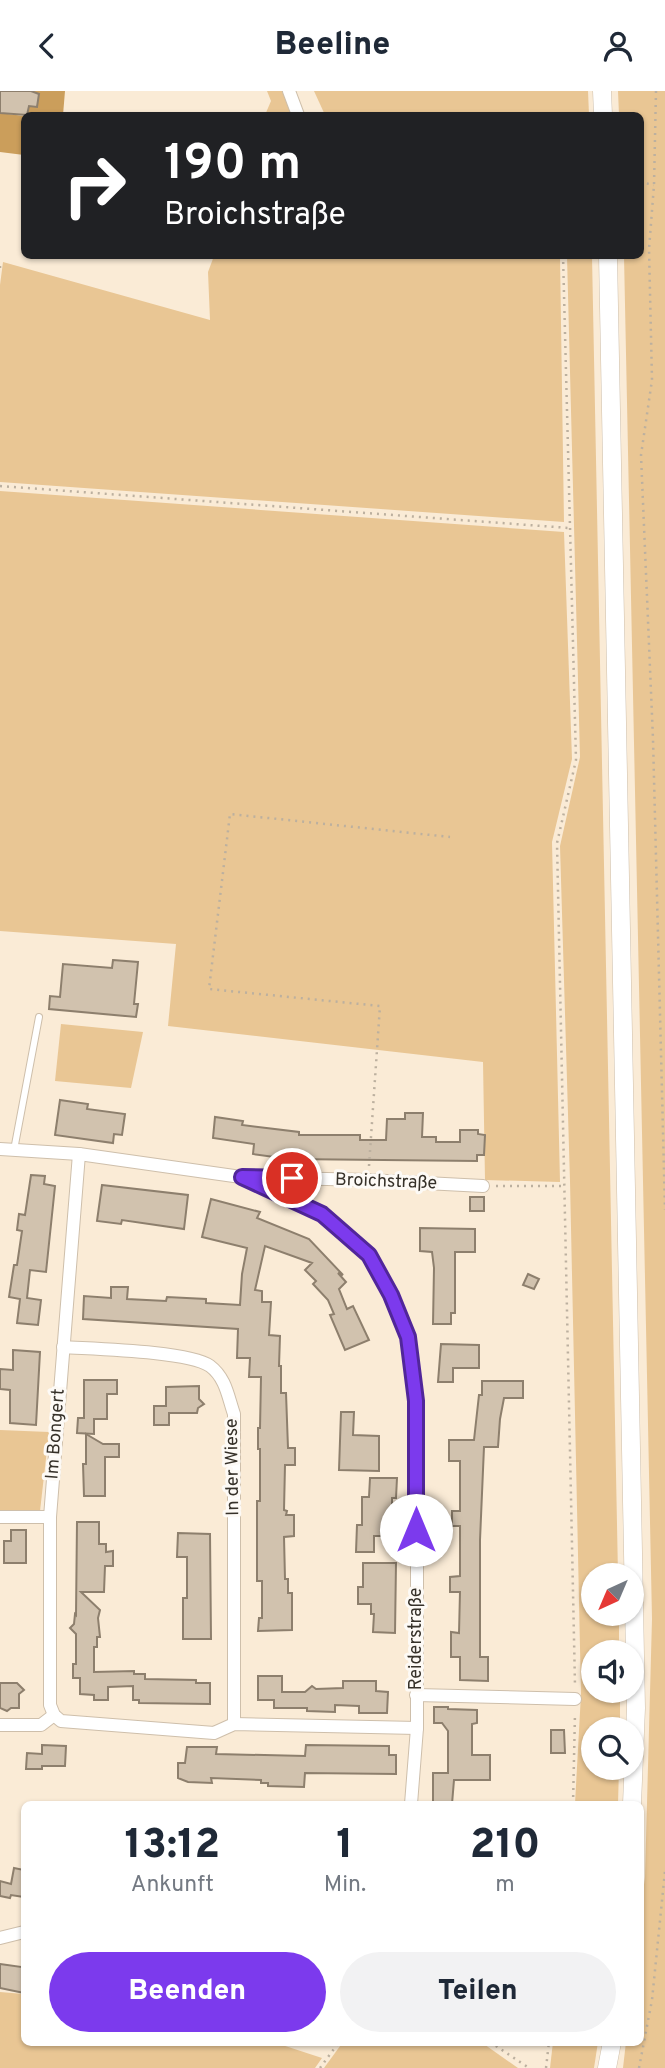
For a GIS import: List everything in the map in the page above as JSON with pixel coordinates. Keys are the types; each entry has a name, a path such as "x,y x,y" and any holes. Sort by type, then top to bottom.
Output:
{"main road":[{"path":"602,91 603,112"},
{"path":"608,259 636,1708 632,1801"},
{"path":"607,2068 611,2046"}],"street":[{"path":"289,91 297,112"},
{"name":"Broichstraße","path":"0,1149 79,1154 242,1177 482,1186"},
{"name":"Im Bongert","path":"54,1715 50,1705 50,1517 79,1154"},
{"name":"Reiderstraße","path":"242,1177 322,1214 369,1255 391,1295 408,1337 416,1401 417,1728 411,1801"},
{"name":"In der Wiese","path":"63,1347 181,1356 209,1365 223,1381 234,1414 233,1724"},
{"path":"0,1517 50,1517"},
{"path":"416,1695 575,1699"},
{"path":"0,1725 41,1725 54,1715 61,1721 214,1733 233,1724 417,1728"},
{"path":"0,1938 21,1933"}],"lane":[{"path":"14,1150 39,1017"}],"path":[{"path":"656,91 654,185 649,249 652,380 641,455 653,739 665,1210"},
{"path":"644,183 654,185"},
{"path":"563,259 576,760 556,843 575,1699 573,1801"},
{"path":"0,273 1,266"},
{"path":"0,486 569,528"},
{"path":"368,1180 380,1006 209,989 230,814 450,837"},
{"path":"482,1186 565,1186"},
{"path":"644,2042 652,2000 665,1871"},
{"path":"320,2068 336,2046"},
{"path":"496,2046 529,2068"},
{"path":"546,2068 549,2046"},
{"path":"639,2068 643,2046"}],"shaded area":[{"path":"31,91 65,91 63,112 28,112 29,106 37,107 39,94"},
{"path":"267,91 283,91 291,112 266,112 271,101"},
{"path":"314,91 588,91 589,112 324,112"},
{"path":"618,91 665,91 665,2068 623,2068 626,2046 644,2046 644,1884 652,1619 624,259 644,259 644,112 619,112"},
{"path":"0,113 21,116 21,155 0,152"},
{"path":"213,259 560,259 564,522 0,482 0,285 3,262 210,320 208,272"},
{"path":"567,259 592,259 618,1563 581,1563 581,1626 619,1626 619,1640 581,1640 581,1694 570,1181 560,846 580,757"},
{"path":"0,491 564,532 572,759 552,842 560,1182 485,1180 483,1062 168,1026 176,944 0,931"},
{"path":"61,1024 143,1032 131,1088 55,1081"},
{"path":"0,1430 49,1432 40,1511 0,1510"},
{"path":"581,1694 581,1703 620,1703 620,1717 581,1717 581,1780 619,1780 618,1801 575,1801"},
{"path":"0,1992 21,1994 21,2046 285,2046 322,2058 315,2068 0,2068"},
{"path":"340,2046 487,2046 518,2068 324,2068"},
{"path":"553,2046 597,2046 594,2068 550,2068"}],"building":[{"path":"0,91 31,91 39,94 37,107 29,106 28,112 21,112 21,115 0,113"},
{"path":"113,960 138,962 134,1004 138,1004 136,1017 49,1009 50,996 60,997 63,964 112,968"},
{"path":"60,1100 88,1104 87,1109 125,1114 122,1135 114,1134 113,1143 55,1135"},
{"path":"405,1113 423,1113 422,1137 436,1137 436,1142 460,1142 460,1130 478,1130 478,1134 485,1135 484,1155 477,1155 477,1161 289,1159 253,1154 254,1144 213,1138 215,1117 243,1121 242,1125 299,1132 299,1135 360,1135 360,1140 386,1140 387,1119 405,1119"},
{"path":"31,1175 45,1176 44,1184 55,1186 46,1272 30,1270 27,1298 41,1300 38,1325 17,1323 20,1299 9,1297 22,1231 17,1230 19,1214 25,1215"},
{"path":"102,1185 188,1195 184,1229 122,1220 121,1224 97,1221"},
{"path":"470,1197 484,1197 484,1211 470,1211"},
{"path":"211,1199 260,1212 257,1218 309,1239 343,1275 338,1273 346,1282 339,1289 347,1309 353,1306 369,1340 345,1350 330,1315 334,1314 328,1300 313,1284 316,1281 305,1270 312,1263 265,1246 255,1290 262,1291 262,1302 271,1302 269,1335 280,1336 279,1366 281,1393 286,1393 288,1448 295,1448 295,1465 285,1465 284,1510 287,1511 286,1515 294,1515 294,1536 284,1537 285,1579 288,1579 288,1593 292,1593 292,1630 258,1631 259,1618 262,1618 262,1581 257,1581 261,1377 249,1377 250,1358 237,1358 238,1329 83,1319 84,1296 111,1298 111,1287 128,1287 127,1299 206,1299 206,1303 240,1305 247,1248 202,1237"},
{"path":"420,1228 475,1229 475,1252 455,1252 455,1313 451,1313 451,1324 433,1324 432,1252 420,1251"},
{"path":"528,1274 539,1279 534,1289 523,1285"},
{"path":"441,1344 479,1345 479,1368 453,1368 453,1382 438,1382"},
{"path":"13,1350 40,1352 36,1425 10,1423 10,1390 0,1389 0,1369 13,1370"},
{"path":"84,1380 117,1380 117,1394 107,1394 107,1419 94,1419 94,1434 77,1433 78,1418 84,1418"},
{"path":"482,1381 523,1381 523,1398 504,1398 498,1447 484,1447 480,1540 480,1657 488,1657 488,1681 460,1680 460,1657 451,1657 451,1632 459,1633 460,1592 450,1592 450,1577 460,1576 460,1526 452,1526 452,1511 460,1511 460,1461 449,1461 449,1440 474,1440"},
{"path":"199,1386 199,1399 204,1404 198,1408 197,1413 169,1413 169,1425 154,1425 154,1406 166,1406 166,1387"},
{"path":"341,1412 354,1412 353,1435 379,1436 379,1471 339,1470"},
{"path":"86,1434 103,1444 119,1444 119,1457 105,1457 105,1496 84,1496"},
{"path":"370,1478 397,1478 396,1498 392,1498 392,1536 374,1536 374,1552 356,1552 357,1525 362,1525 362,1497 369,1497"},
{"path":"77,1522 99,1522 99,1544 106,1544 106,1552 113,1551 113,1566 105,1566 104,1592 81,1592 100,1610 100,1637 97,1637 97,1647 94,1647 94,1672 134,1671 134,1674 145,1674 145,1679 196,1680 196,1683 210,1683 210,1704 139,1703 139,1700 133,1700 133,1686 108,1687 108,1700 94,1700 94,1695 80,1694 80,1678 73,1678 76,1634 70,1628 76,1615"},
{"path":"11,1530 26,1530 26,1563 4,1563 4,1541 11,1541"},
{"path":"178,1533 210,1534 211,1639 183,1639 187,1557 177,1557"},
{"path":"363,1563 396,1563 395,1633 373,1632 374,1614 371,1614 371,1604 358,1604 358,1587 363,1587"},
{"path":"258,1676 282,1676 282,1692 305,1692 312,1686 316,1689 343,1688 343,1681 376,1681 376,1691 388,1692 387,1713 359,1713 359,1706 335,1705 335,1712 307,1711 307,1708 274,1708 274,1700 258,1700"},
{"path":"0,1683 17,1683 24,1690 19,1694 19,1708 7,1711 0,1708"},
{"path":"434,1707 477,1710 477,1723 472,1724 472,1755 490,1755 490,1780 454,1780 452,1801 433,1801 433,1773 448,1773 448,1731 442,1723 434,1723"},
{"path":"551,1730 564,1730 565,1753 551,1753"},
{"path":"42,1745 66,1746 65,1766 26,1769 27,1753 42,1754"},
{"path":"306,1745 389,1746 389,1755 396,1755 396,1774 305,1773 304,1787 268,1786 268,1783 261,1783 261,1780 211,1778 212,1783 188,1782 178,1778 178,1763 185,1763 187,1747 217,1747 216,1754 305,1756"},
{"path":"14,1868 21,1869 21,1897 0,1896 0,1881 11,1884"},
{"path":"0,1964 21,1967 21,1992 0,1988"}],"route":[{"path":"292,1178 242,1177 322,1214 369,1255 391,1295 408,1337 416,1401 416,1530"}]}
